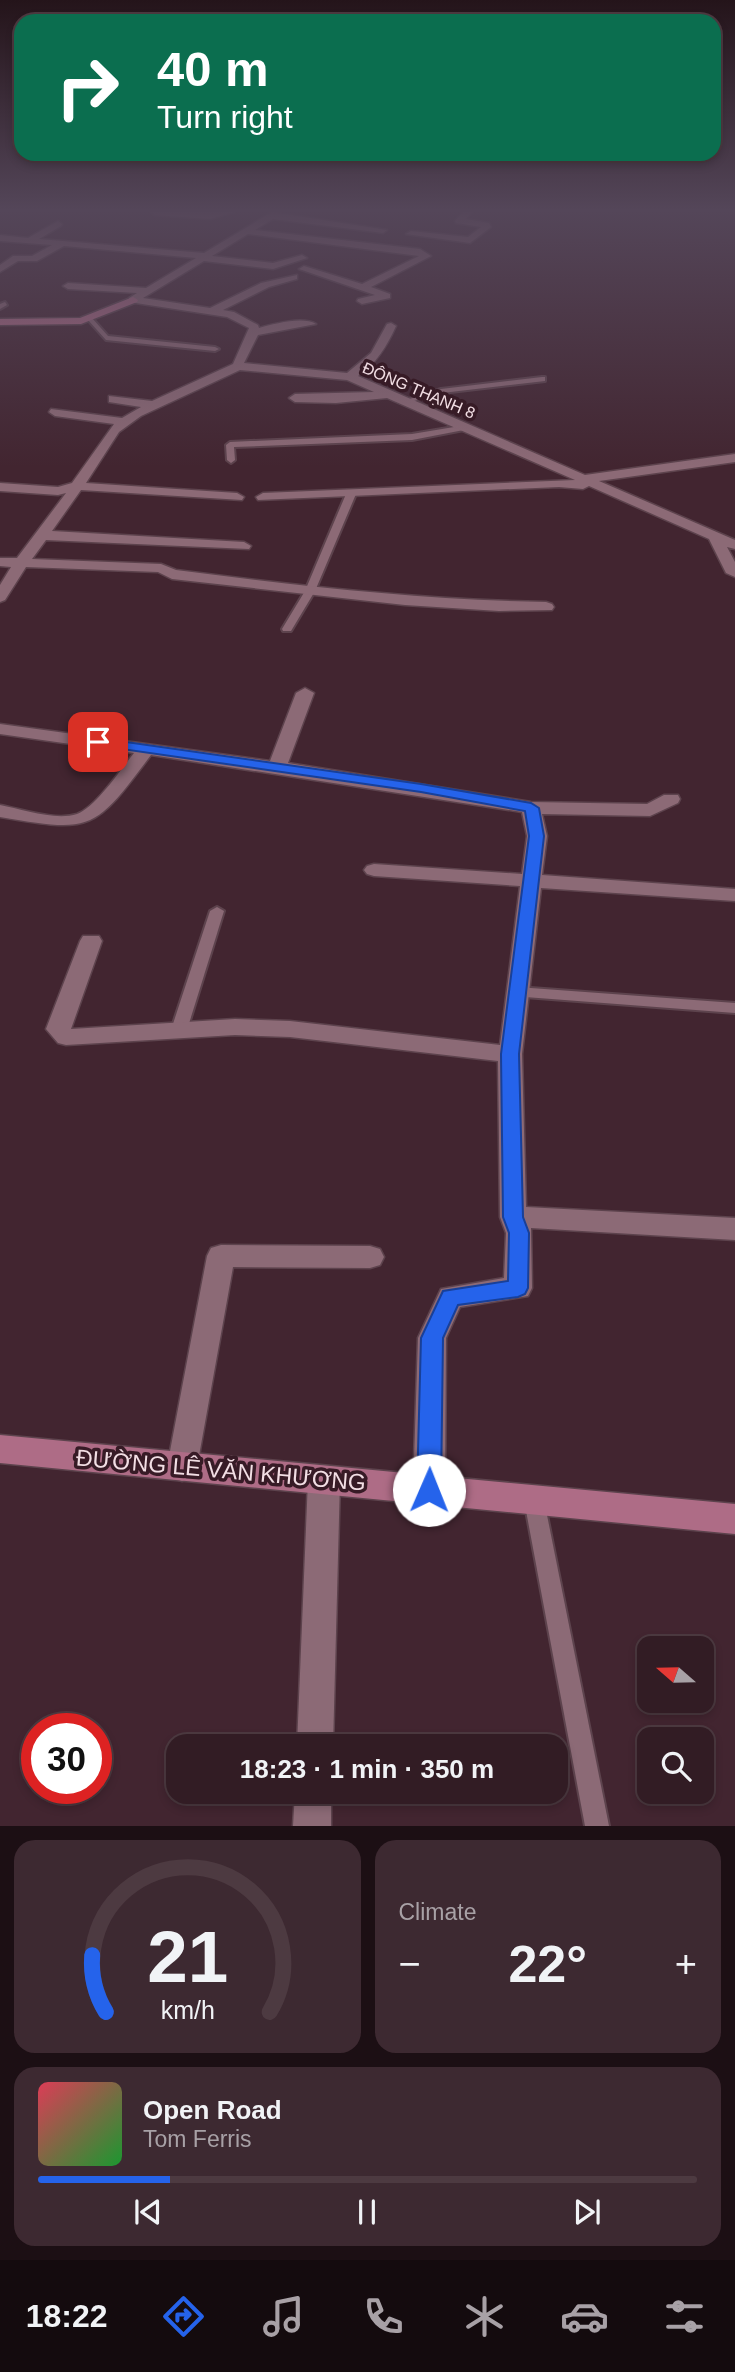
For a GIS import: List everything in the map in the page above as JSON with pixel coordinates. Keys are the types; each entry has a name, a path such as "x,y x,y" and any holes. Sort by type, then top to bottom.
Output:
{"main road":[{"path":"0,323 71,322 90,319 133,300"},
{"name":"ĐƯỜNG LÊ VĂN KHƯƠNG","path":"0,1449 735,1519"}],"street":[{"path":"133,300 137,297"},
{"path":"212,311 240,297"},
{"path":"362,301 380,297"},
{"path":"133,300 212,311 239,318 254,327 255,333"},
{"path":"1,594 122,422 238,366 239,354 255,333 275,327 311,324"},
{"path":"349,377 364,368 380,350 391,326"},
{"name":"ĐÔNG THẠNH 8","path":"238,366 349,377 735,545"},
{"path":"295,398 336,399 390,394"},
{"path":"113,398 153,405"},
{"path":"54,412 122,422"},
{"path":"582,479 735,458"},
{"path":"263,497 559,482 599,487"},
{"path":"0,487 58,491 77,486 237,497"},
{"path":"41,536 244,546"},
{"path":"716,539 733,573"},
{"path":"0,562 161,568 172,574 310,591 404,600 546,607"},
{"path":"277,766 305,693"},
{"path":"0,729 277,766 531,808 650,810 671,799"},
{"path":"0,811 62,821 85,817 120,783 147,748"},
{"path":"429,1490 432,1338 451,1297 518,1288 519,1233 513,1217 510,1054 537,836 531,808"},
{"path":"373,870 735,895"},
{"path":"91,941 58,1029 66,1037 235,1027 290,1028 510,1054"},
{"path":"513,1217 735,1229"},
{"path":"182,1466 221,1256 370,1257"},
{"path":"315,1734 324,1480"},
{"path":"312,1826 313,1804"}],"lane":[{"path":"90,319 106,338 215,349"},
{"path":"407,401 441,391 542,379"},
{"path":"230,460 230,445 412,437 466,427"},
{"path":"287,629 310,591 351,494"},
{"path":"179,1030 217,911"},
{"path":"517,992 735,1008"},
{"path":"534,1500 597,1826"}],"route":[{"path":"98,742 277,766 531,808 537,836 510,1054 513,1217 519,1233 518,1288 451,1297 432,1338 429,1490"}]}
